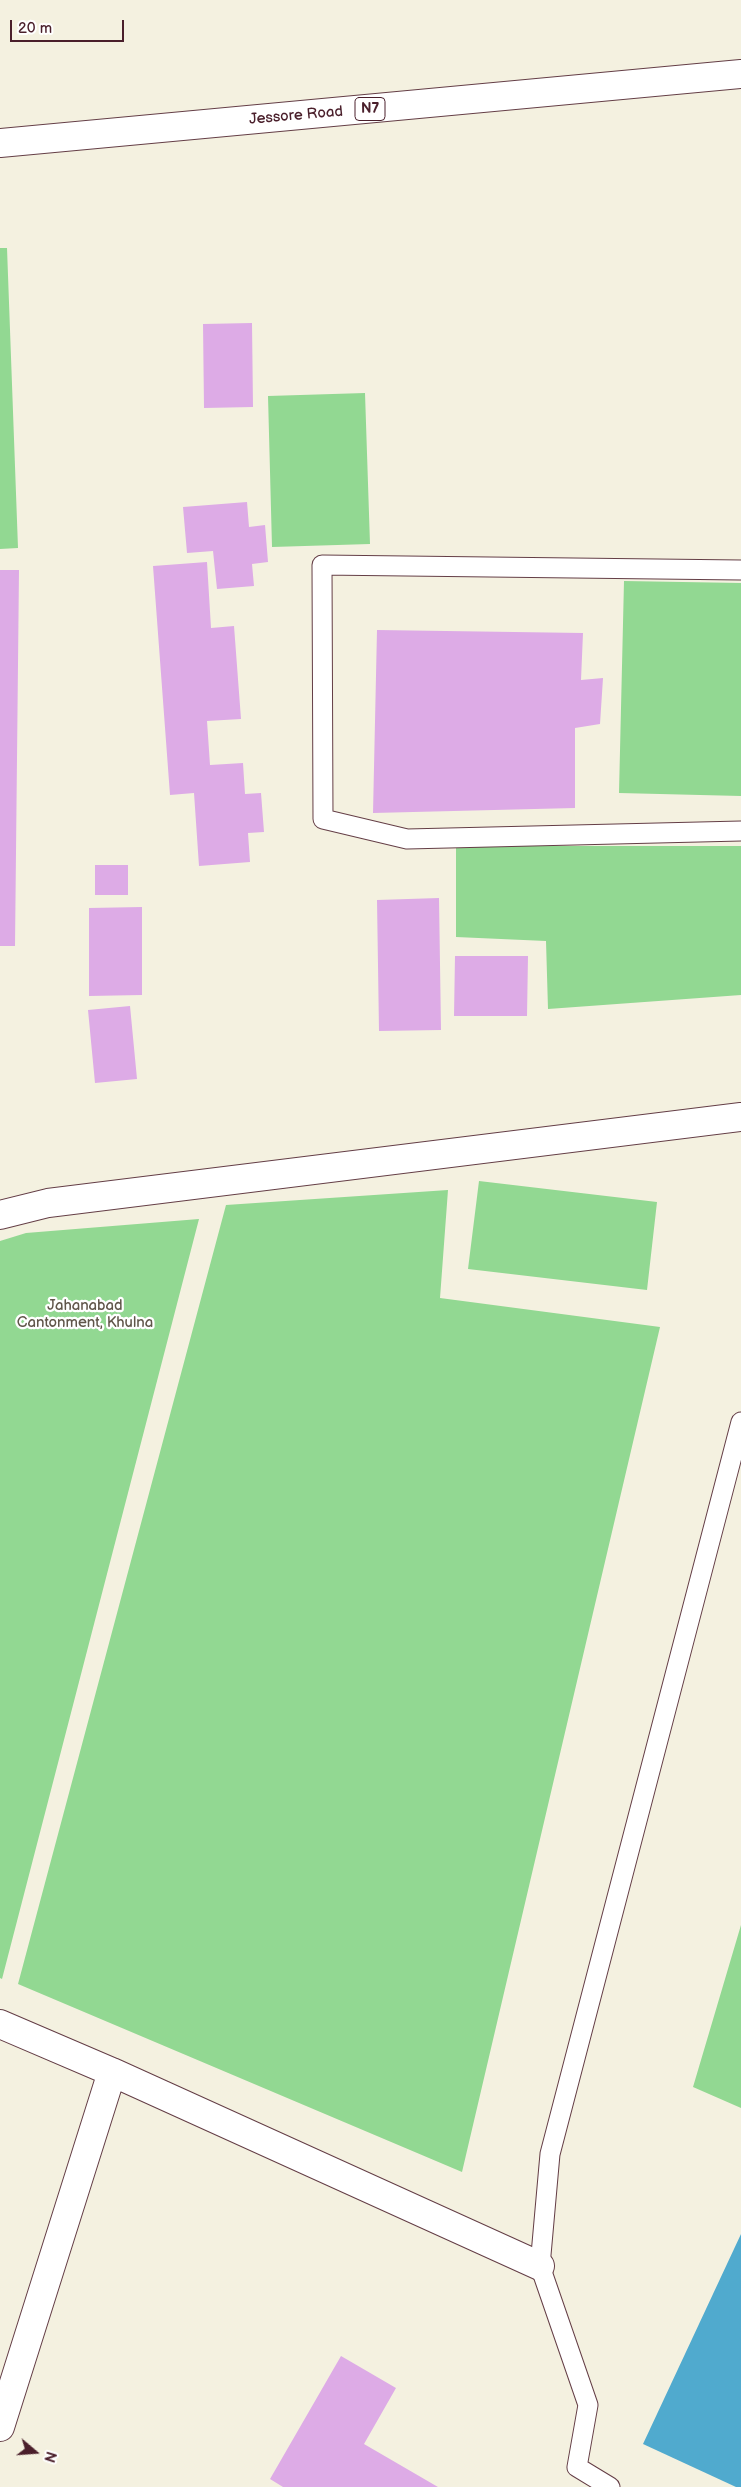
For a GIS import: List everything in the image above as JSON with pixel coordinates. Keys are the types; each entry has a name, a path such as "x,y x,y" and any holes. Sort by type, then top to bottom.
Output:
{"main road":[{"name":"Jessore Road","path":"0,143 741,74"},
{"path":"0,1215 48,1203 741,1117"},
{"path":"0,2024 112,2072 540,2266"},
{"path":"0,2427 112,2072"}],"lane":[{"path":"741,570 322,565 322,819 407,839 741,831"},
{"path":"610,2487 577,2467 588,2406 540,2266 550,2154 741,1422"}],"green space":[{"path":"0,248 7,248 18,548 0,549"},
{"path":"365,393 370,544 272,547 268,396"},
{"path":"624,581 741,583 741,796 619,793"},
{"path":"456,846 741,846 741,995 548,1009 546,941 456,937"},
{"path":"479,1181 657,1202 647,1290 468,1269"},
{"path":"448,1190 440,1298 660,1327 462,2172 18,1984 226,1205"},
{"name":"Jahanabad Cantonment, Khulna","path":"199,1219 2,1979 0,1978 0,1241 26,1233"},
{"path":"741,1925 741,2108 693,2087"}],"water":[{"path":"741,2234 741,2487 736,2487 643,2444"}],"building":[{"path":"252,323 253,407 204,408 203,324"},
{"path":"247,502 249,527 265,525 268,562 252,564 254,586 217,589 213,551 187,553 183,507"},
{"path":"207,562 211,628 234,626 241,719 207,721 210,765 243,763 245,794 261,793 264,832 248,833 250,862 199,866 194,793 170,795 153,566"},
{"path":"0,570 19,570 15,946 0,946"},
{"path":"377,630 583,633 581,680 603,678 600,724 575,728 575,808 373,813"},
{"path":"95,865 128,865 128,895 95,895"},
{"path":"439,898 441,1030 379,1031 377,900"},
{"path":"142,907 142,995 89,996 89,908"},
{"path":"455,956 528,956 527,1016 454,1016"},
{"path":"130,1006 137,1079 95,1083 88,1010"},
{"path":"341,2356 396,2388 364,2444 438,2487 283,2487 270,2479"}]}
